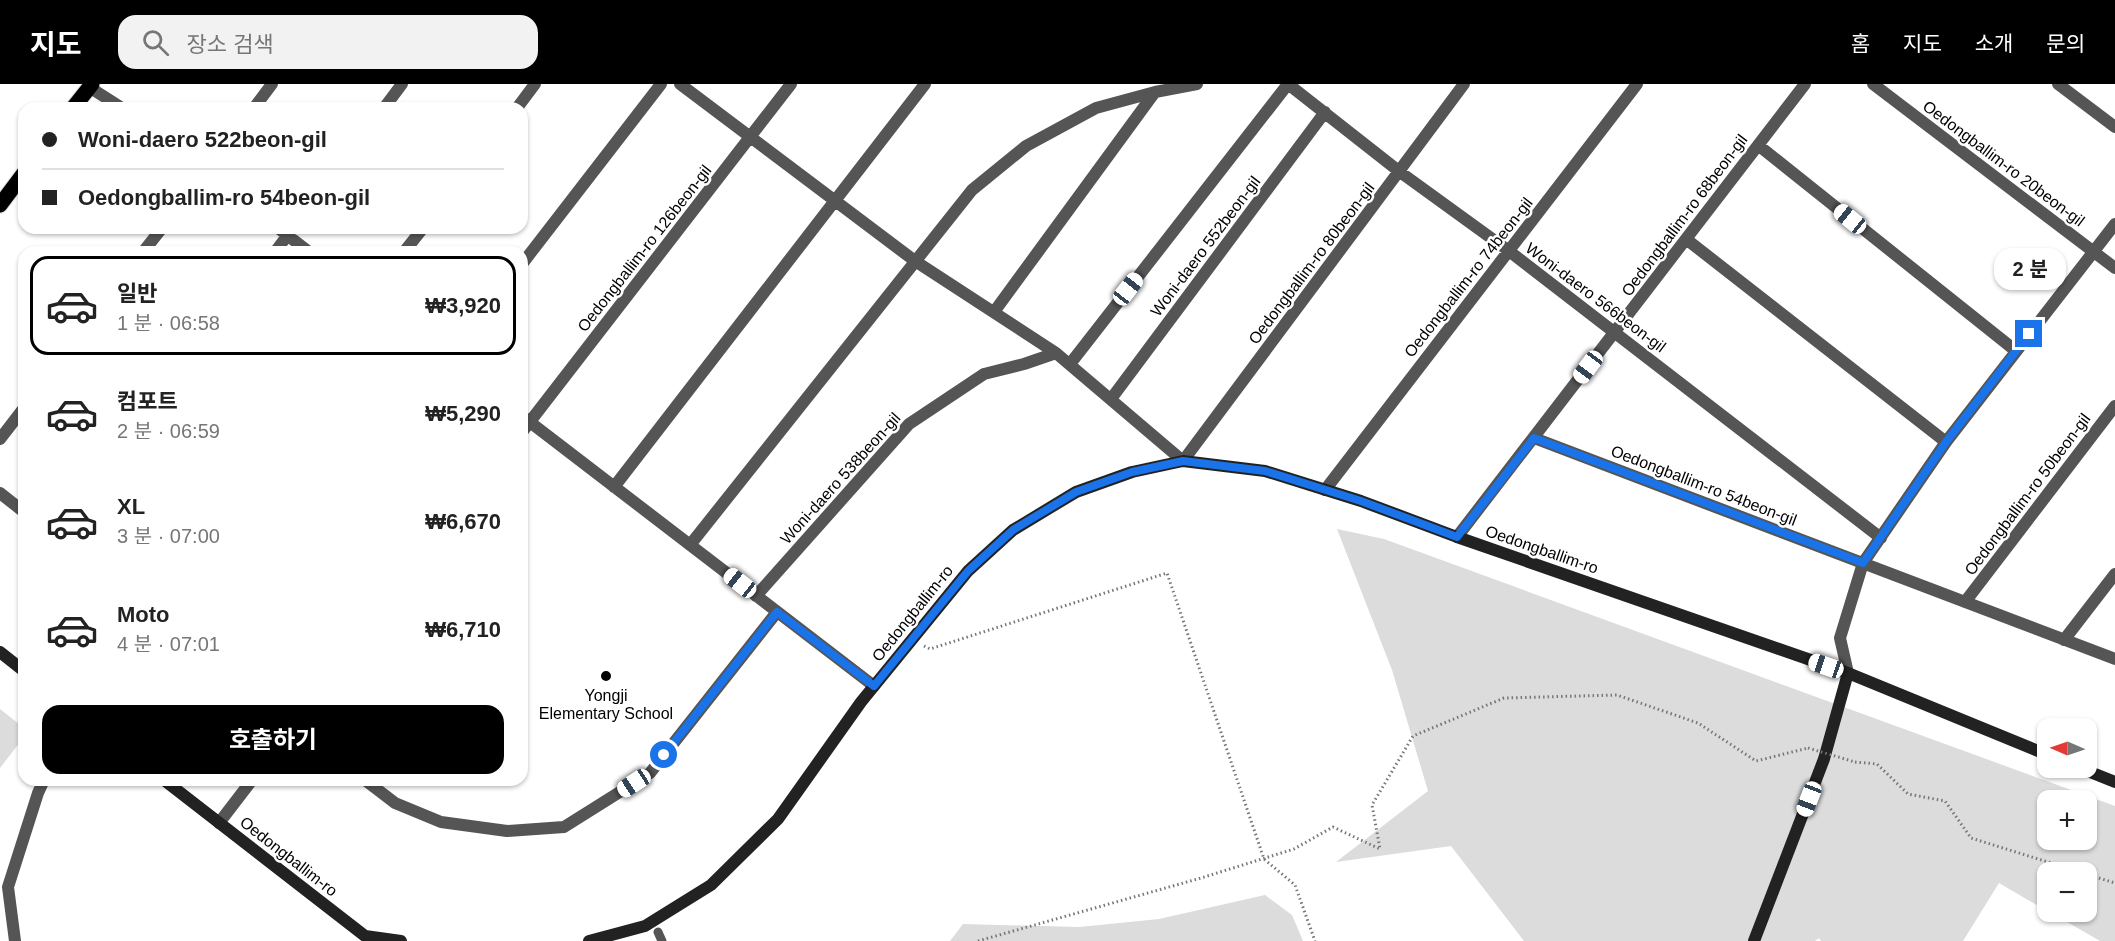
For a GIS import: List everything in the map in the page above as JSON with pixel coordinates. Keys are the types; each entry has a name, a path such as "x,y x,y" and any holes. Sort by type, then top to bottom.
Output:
{"main road":[{"path":"78,102 90,86"},
{"path":"0,205 18,181"},
{"name":"Oedongballim-ro","path":"590,941 645,926 711,885 778,819 874,686 913,638 968,571 1013,530 1076,492 1132,472 1183,461 1265,471 1361,501 1457,537 1848,673 2037,750"},
{"path":"0,652 18,666"},
{"path":"1754,941 1824,759 1848,673"},
{"path":"2097,776 2115,783"},
{"name":"Oedongballim-ro","path":"172,786 364,939 401,941"}],"street":[{"path":"258,102 272,84"},
{"path":"388,102 402,84"},
{"path":"522,102 536,84"},
{"path":"528,256 661,84"},
{"path":"680,84 915,261 1056,353 1183,461"},
{"name":"Oedongballim-ro 126beon-gil","path":"528,419 791,84"},
{"path":"614,487 925,84"},
{"path":"690,545 972,190 1026,146 1096,108 1155,92 1197,84"},
{"name":"Woni-daero 566beon-gil","path":"1288,84 1400,172 1509,251 1881,537"},
{"name":"Woni-daero 552beon-gil","path":"1070,364 1288,84"},
{"name":"Oedongballim-ro 80beon-gil","path":"1183,461 1464,84"},
{"name":"Oedongballim-ro 74beon-gil","path":"1325,490 1637,84"},
{"name":"Oedongballim-ro 68beon-gil","path":"1457,537 1805,84"},
{"name":"Oedongballim-ro 20beon-gil","path":"1873,84 2115,268"},
{"path":"2058,84 2115,127"},
{"path":"90,86 113,102"},
{"path":"994,312 1155,92"},
{"name":"Woni-daero 552beon-gil","path":"1111,399 1325,112"},
{"path":"1758,146 2016,351"},
{"path":"1848,673 1840,639 1863,563 1946,442 2115,224"},
{"path":"290,234 303,246"},
{"path":"409,246 418,234"},
{"path":"1686,239 1946,442"},
{"name":"Woni-daero 538beon-gil","path":"756,596 909,423 984,374 1056,353"},
{"name":"Oedongballim-ro 50beon-gil","path":"1965,602 2115,406"},
{"path":"0,440 18,416"},
{"path":"528,425 614,487 874,686"},
{"name":"Oedongballim-ro 54beon-gil","path":"1534,438 2115,660"},
{"path":"0,493 18,507"},
{"path":"2064,640 2115,574"},
{"path":"373,786 395,803 441,822 507,831 564,827 650,773 777,612"},
{"path":"15,941 8,887 41,786"},
{"path":"219,823 247,786"}],"path":[{"path":"913,638 930,649 1167,573 1264,859 1295,885 1315,941"},
{"path":"978,941 1264,859 1294,849 1333,827 1380,849 1372,805 1413,736 1504,698 1617,695 1698,723 1756,761 1808,748 1855,762 1877,764 1908,794 1945,801 1971,838 2047,862"},
{"path":"2097,878 2115,883"}],"shaded area":[{"path":"1337,529 1384,539 2071,790 2037,790 2037,850 2097,850 2097,799 2115,806 2115,941 2100,941 2067,922 2097,922 2097,862 2037,862 2037,905 1999,883 1963,941 1821,941 1819,938 1815,941 1524,941 1451,846 1336,862 1428,791 1392,670"},
{"path":"0,709 18,723 18,745 0,768"},
{"path":"1265,895 1292,915 1303,941 950,941 963,924 1079,927 1159,919"}],"place":[{"name":"Yongji Elementary School","path":"606,676"}],"route":[{"path":"664,755 777,612 874,686 968,571 1013,530 1076,492 1132,472 1183,461 1265,471 1361,501 1457,537 1534,438 1863,563 1946,442 2029,334"}]}
